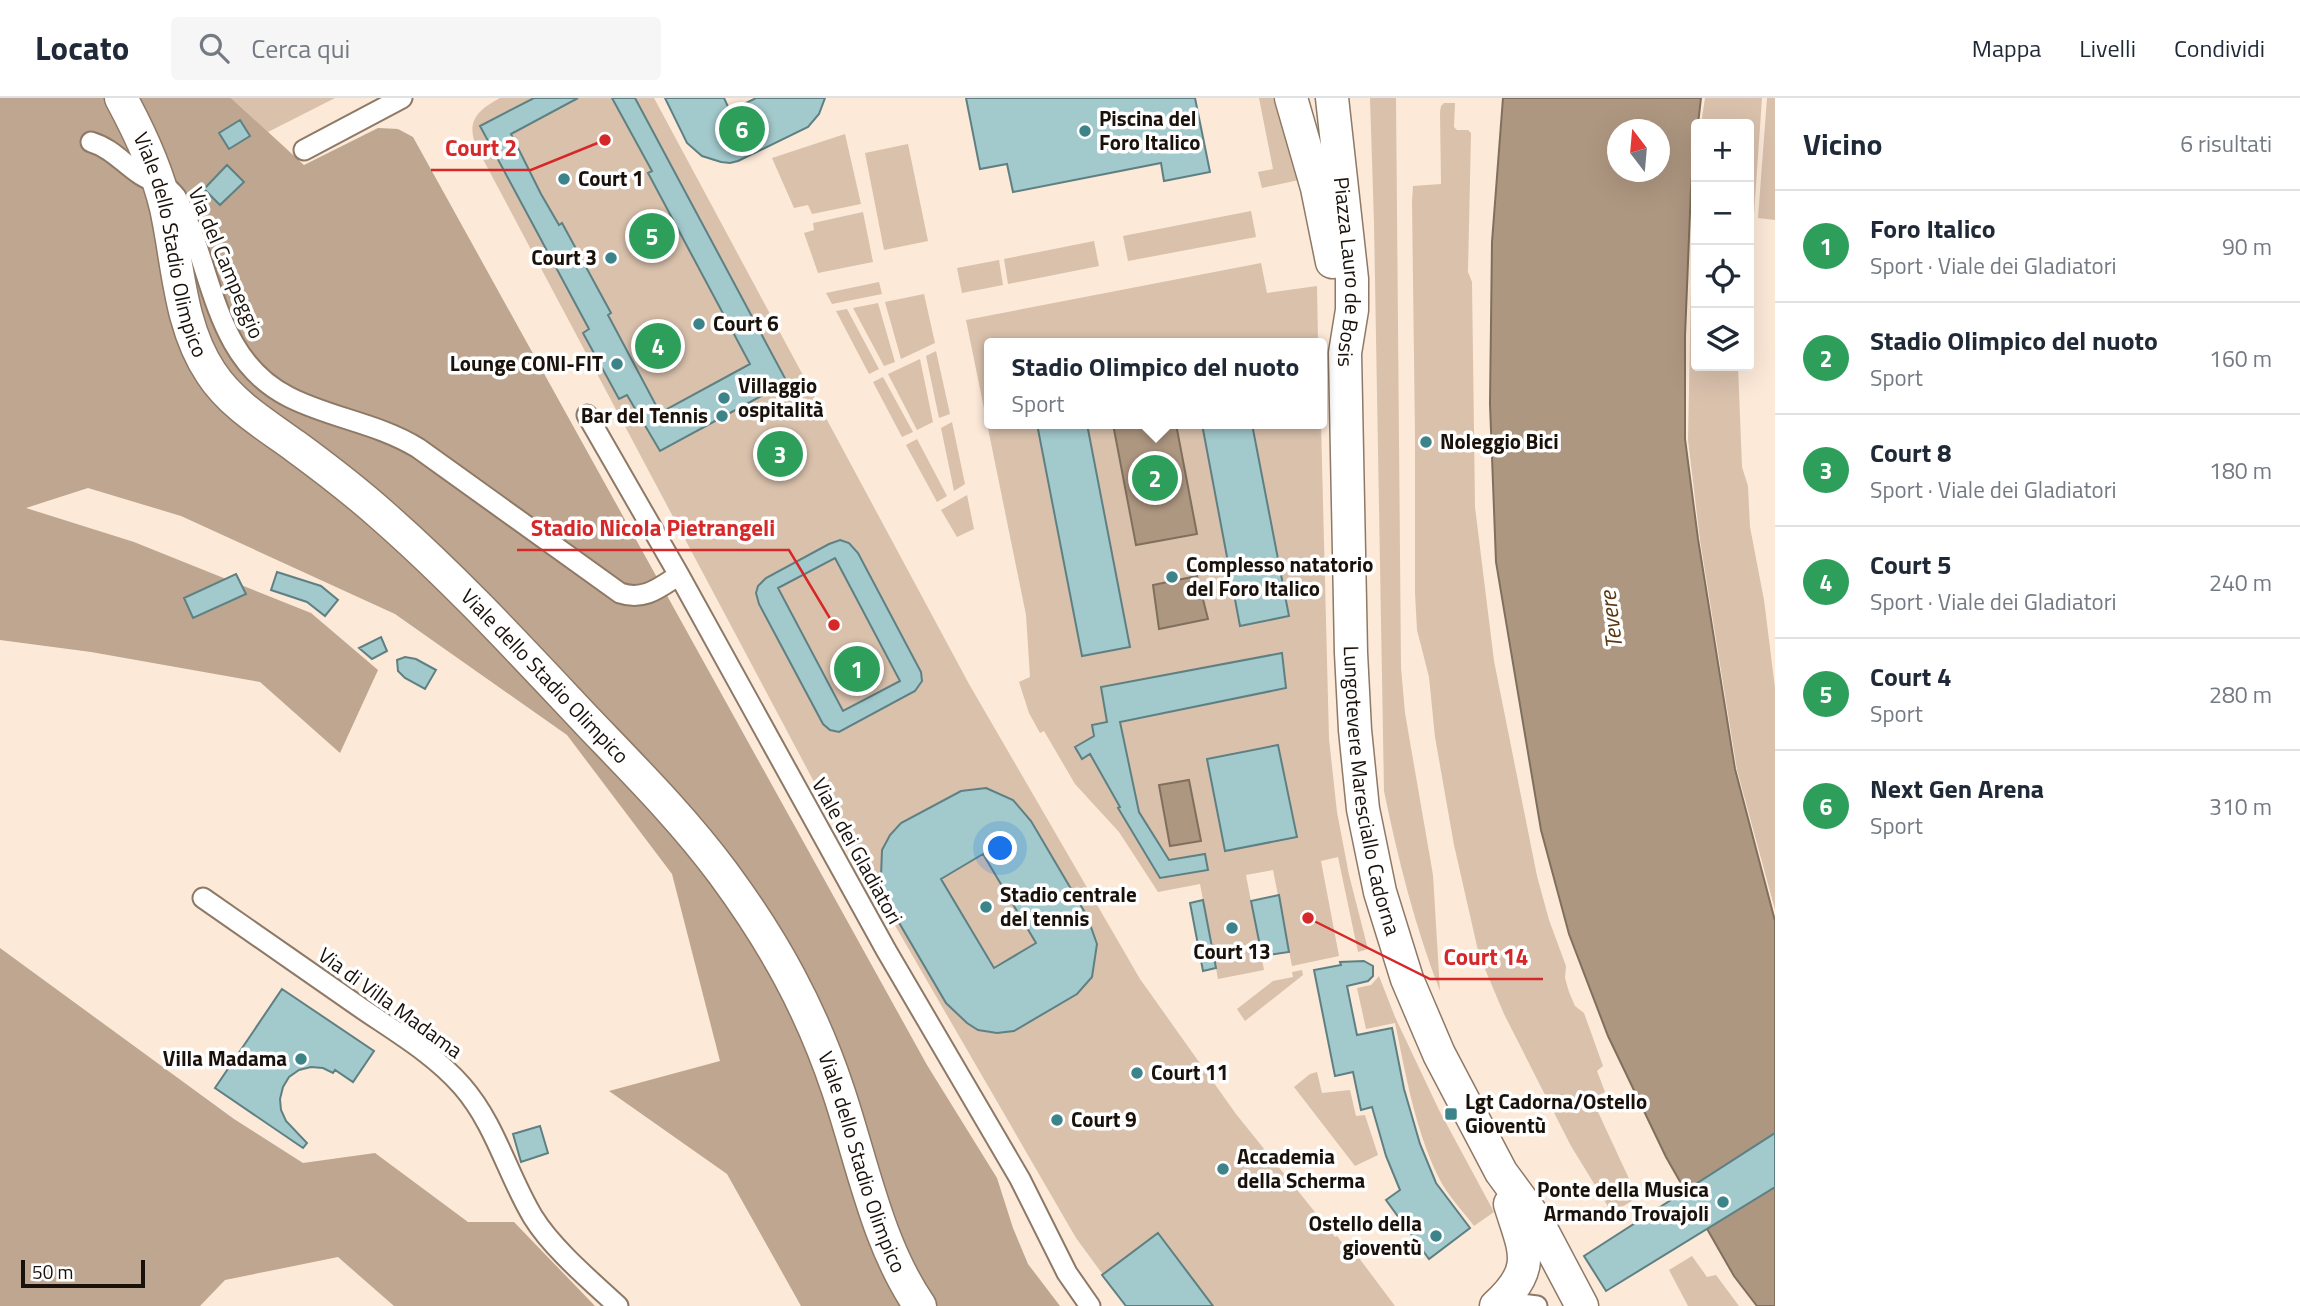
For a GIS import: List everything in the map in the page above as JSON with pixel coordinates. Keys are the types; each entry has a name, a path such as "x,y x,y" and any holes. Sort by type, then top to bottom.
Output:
{"main road":[{"name":"Viale dello Stadio Olimpico","path":"121,98 148,151 159,181 190,327 204,361 219,384 245,409 371,506 423,553 540,671 665,804 723,873 779,956 807,1009 839,1091 891,1253 920,1306"},
{"name":"Piazza Lauro de Bosis","path":"1291,98 1326,227 1336,311 1345,353"},
{"name":"Piazza Lauro de Bosis","path":"1332,98 1352,279 1352,310 1345,353"},
{"name":"Lungotevere Maresciallo Cadorna","path":"1345,353 1354,717 1361,792 1370,848 1392,937 1445,1066 1501,1172 1537,1221 1582,1306"},
{"path":"1497,1305 1520,1276 1525,1255 1524,1242 1501,1172"}],"street":[{"path":"304,150 402,98"},
{"path":"91,142 114,153 140,175 159,181"},
{"name":"Via del Campeggio","path":"159,181 172,191 179,202 229,337 244,362 264,381 301,402 384,430 418,447 620,593 631,596 645,595 678,575"},
{"name":"Viale dei Gladiatori","path":"587,415 886,950 1020,1179 1067,1273 1090,1306"},
{"name":"Via di Villa Madama","path":"203,898 417,1046 454,1077 475,1101 493,1132 536,1222 618,1306"},
{"path":"1497,1305 1537,1306"}],"shaded area":[{"path":"0,98 231,98 304,165 378,128 398,129 413,137 927,1065 997,1178 1028,1264 1060,1306 801,1306 727,1174 609,1091 720,1061 672,874 567,735 395,614 181,516 88,488 26,508 134,542 311,613 378,670 340,753 260,682 91,652 0,640"},
{"path":"231,98 335,98 268,132"},
{"path":"500,98 654,98 969,684 1140,979 1236,1114 1335,1237 1337,1236 1355,1260 1359,1258 1395,1306 1126,1306 1076,1238 838,827 477,148 473,123 485,107"},
{"path":"1259,98 1273,98 1299,180 1262,188 1258,172 1273,169"},
{"path":"1370,98 1396,98 1401,668 1405,713 1433,875 1440,991 1408,892 1384,791"},
{"path":"1705,98 1762,98 1754,214 1754,119 1702,119"},
{"path":"1767,98 1775,98 1775,220 1758,218"},
{"path":"1444,103 1455,103 1454,127 1471,133 1468,272 1472,282 1475,507 1494,661 1537,876 1566,966 1565,978 1569,992 1575,1006 1584,1013 1603,1066 1597,1071 1605,1092 1592,1099 1631,1183 1635,1199 1612,1213 1571,1146 1504,1014 1479,955 1454,845 1435,737 1429,677 1417,630 1412,201 1413,186 1441,184 1440,112"},
{"path":"845,134 861,204 812,214 808,205 794,208 772,158"},
{"path":"908,144 928,241 884,250 865,153"},
{"path":"1251,211 1256,237 1128,261 1123,236"},
{"path":"863,212 873,262 818,273 804,233 814,230 813,223"},
{"path":"1094,241 1099,266 1008,284 1004,259"},
{"path":"999,260 1003,285 962,293 957,268"},
{"name":"Complesso natatorio del Foro Italico","path":"1261,263 1267,293 1317,286 1318,338 984,338 984,408 966,320"},
{"path":"879,282 882,294 832,304 826,293"},
{"path":"1691,288 1691,371 1738,371 1742,467 1748,486 1750,527 1764,600 1775,688 1775,910 1737,770 1700,540 1688,440"},
{"path":"924,294 935,343 901,359 885,302"},
{"path":"878,303 895,362 884,366 853,308"},
{"path":"847,309 879,369 869,374 836,311"},
{"path":"936,351 950,414 939,418 926,356"},
{"path":"920,359 933,422 917,430 888,374"},
{"path":"883,377 913,432 902,437 873,382"},
{"path":"952,422 965,484 954,491 941,428"},
{"name":"Complesso natatorio del Foro Italico","path":"988,429 1321,429 1329,739 1337,812 1349,875 1368,949 1358,952 1338,857 1321,861 1339,956 1292,966 1273,870 1246,875 1264,970 1218,979 1200,884 1158,892 1119,832 1075,784 1044,731 1040,733 1029,713 1019,682 1030,677 1026,615"},
{"path":"917,439 947,496 937,502 906,445"},
{"path":"967,495 974,529 957,537 941,510"},
{"path":"0,948 234,1119 303,1163 375,1153 468,1222 514,1222 595,1306 394,1306 338,1257 225,1280 200,1306 0,1306"},
{"path":"1302,970 1303,975 1245,1021 1237,1009 1273,981 1293,977 1292,972"},
{"path":"1379,976 1395,1017 1439,1110 1494,1212 1474,1226 1446,1191 1431,1160 1412,1102 1395,1023 1366,1029 1357,988 1371,985"},
{"path":"1317,1072 1322,1093 1350,1090 1356,1116 1365,1115 1378,1155 1355,1166 1294,1087 1310,1074"},
{"path":"1692,1256 1707,1277 1716,1275 1739,1306 1688,1306 1669,1270"}],"water":[{"name":"Tevere","path":"1503,98 1701,98 1699,119 1691,119 1685,439 1698,539 1735,769 1775,921 1775,1306 1757,1306 1734,1276 1666,1157 1608,1036 1569,934 1541,830 1496,562 1490,404 1492,242"},
{"path":"1114,429 1177,429 1197,534 1136,545"},
{"path":"1197,576 1208,619 1159,629 1153,585"},
{"path":"1189,780 1201,841 1170,846 1159,785"}],"building":[{"path":"534,98 578,98 511,134 541,194 559,225 562,223 611,313 608,315 660,413 750,364 648,173 652,171 612,98 635,98 787,382 660,451 627,395 619,399 583,333 589,329 480,126"},
{"path":"665,98 724,98 730,111 756,98 825,98 819,114 808,127 730,163 702,156 687,143"},
{"path":"966,98 1195,98 1210,172 1164,181 1161,163 1013,192 1007,164 980,169"},
{"path":"240,120 250,136 229,149 219,133"},
{"path":"227,165 244,182 220,205 204,189"},
{"path":"1038,429 1088,429 1130,647 1082,656"},
{"path":"1203,429 1253,429 1289,616 1240,626"},
{"path":"840,540 849,543 858,553 921,672 922,681 915,691 839,732 830,730 823,724 759,604 756,593 758,586 766,578","holes":["835,558 900,681 843,711 778,588"]},
{"path":"277,572 321,586 338,600 325,616 307,602 271,590"},
{"path":"236,574 246,594 193,618 184,598"},
{"path":"381,637 387,651 372,659 359,648"},
{"path":"1282,653 1286,688 1120,722 1139,812 1169,860 1205,854 1208,870 1160,878 1118,808 1120,807 1090,754 1082,759 1075,747 1094,736 1092,725 1107,722 1101,687"},
{"path":"405,657 416,659 436,670 425,689 398,671 397,660"},
{"path":"1278,745 1297,837 1225,851 1207,759"},
{"name":"Stadio centrale del tennis","path":"986,788 1013,800 1031,821 1087,916 1097,944 1092,977 1077,994 1014,1031 997,1033 978,1030 946,1003 887,902 881,877 882,850 901,823 961,791","holes":["983,854 1036,943 994,968 941,879"]},
{"path":"1279,895 1289,952 1262,956 1251,901"},
{"path":"1203,900 1216,968 1203,971 1190,903"},
{"path":"1364,961 1373,966 1373,976 1368,981 1347,986 1357,1035 1392,1028 1404,1089 1420,1144 1436,1183 1470,1228 1429,1259 1386,1200 1400,1190 1386,1156 1372,1107 1361,1110 1353,1072 1335,1076 1314,970 1341,965 1340,962"},
{"name":"Villa Madama","path":"282,989 374,1051 353,1082 335,1070 333,1073 323,1068 311,1067 299,1070 289,1077 280,1099 281,1110 286,1121 307,1143 303,1148 215,1088"},
{"path":"540,1126 548,1153 521,1162 513,1134"},
{"name":"Ponte della Musica Armando Trovajoli","path":"1775,1133 1775,1187 1606,1291 1584,1256"},
{"path":"1158,1233 1213,1306 1126,1306 1102,1275"}],"place":[{"name":"Next Gen Arena","path":"742,129"},
{"name":"Piscina del Foro Italico","path":"1085,131"},
{"name":"Court 2","path":"605,140"},
{"name":"Court 1","path":"564,179"},
{"name":"Court 4","path":"652,236"},
{"name":"Court 3","path":"611,258"},
{"name":"Court 6","path":"699,324"},
{"name":"Court 5","path":"658,346"},
{"name":"Lounge CONI-FIT","path":"617,364"},
{"name":"Villaggio ospitalità","path":"724,398"},
{"name":"Bar del Tennis","path":"722,416"},
{"name":"Noleggio Bici","path":"1426,442"},
{"name":"Court 8","path":"780,454"},
{"name":"Stadio Olimpico del nuoto","path":"1155,478"},
{"name":"Complesso natatorio del Foro Italico","path":"1172,577"},
{"name":"Stadio Nicola Pietrangeli","path":"834,625"},
{"name":"Foro Italico","path":"857,669"},
{"name":"Stadio centrale del tennis","path":"986,907"},
{"name":"Court 14","path":"1308,918"},
{"name":"Court 13","path":"1232,928"},
{"name":"Villa Madama","path":"301,1059"},
{"name":"Court 11","path":"1137,1073"},
{"name":"Lgt Cadorna/Ostello Gioventù","path":"1451,1114"},
{"name":"Court 9","path":"1057,1120"},
{"name":"Accademia della Scherma","path":"1223,1169"},
{"name":"Ponte della Musica Armando Trovajoli","path":"1723,1202"},
{"name":"Ostello della gioventù","path":"1436,1236"}]}
